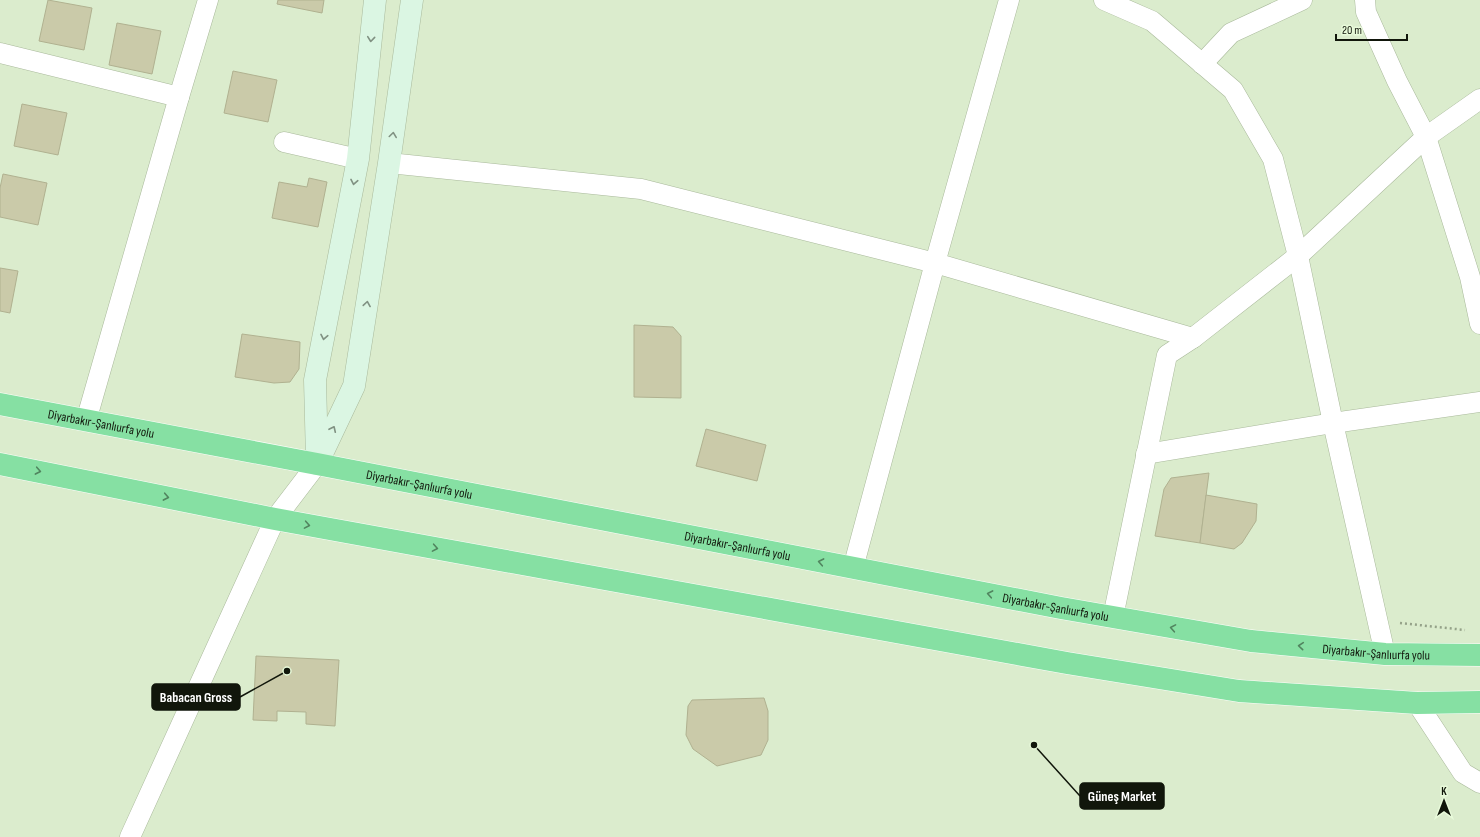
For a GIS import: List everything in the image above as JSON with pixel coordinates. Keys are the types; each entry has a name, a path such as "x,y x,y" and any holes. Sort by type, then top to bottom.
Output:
{"highway":[{"name":"Diyarbakır-Şanlıurfa yolu","path":"0,404 853,568 1113,617 1251,641 1385,654 1480,655"},
{"path":"0,464 275,519 1043,658 1238,691 1416,703 1480,702"}],"street":[{"path":"86,421 208,0"},
{"path":"317,464 315,380 358,159 375,0"},
{"path":"130,837 275,519 317,464 354,386 389,163 412,0"},
{"path":"853,568 935,264 1009,0"},
{"path":"1104,0 1152,21 1233,90 1273,159 1298,256 1333,423 1385,654"},
{"path":"1202,64 1231,33 1302,0"},
{"path":"1365,0 1366,12 1397,80 1426,137 1470,277 1480,324"},
{"path":"0,53 179,97"},
{"path":"1113,617 1166,354 1193,338 1298,256 1426,137 1480,99"},
{"path":"284,142 358,159"},
{"path":"389,163 641,189 935,264 1193,338"},
{"path":"1146,454 1333,423 1480,402"},
{"path":"1416,703 1463,773 1480,783"}],"path":[{"path":"1378,620 1470,630"}],"building":[{"path":"48,0 92,8 84,50 39,41"},
{"path":"278,0 324,0 322,13 277,4"},
{"path":"117,23 161,31 152,74 109,65"},
{"path":"233,71 277,80 268,122 224,113"},
{"path":"22,104 67,113 58,155 14,146"},
{"path":"3,174 47,183 38,225 0,217 0,188"},
{"path":"309,178 327,182 318,227 272,218 279,182 307,187"},
{"path":"0,268 18,271 10,313 0,311"},
{"path":"634,325 673,327 681,336 681,398 634,397"},
{"path":"242,334 300,342 299,369 290,382 274,383 235,377"},
{"path":"706,429 766,445 757,481 696,466"},
{"path":"1209,473 1200,543 1155,536 1164,489 1171,478"},
{"path":"1206,495 1257,504 1256,521 1242,543 1234,549 1200,543"},
{"path":"256,656 339,660 335,726 306,724 306,712 277,711 277,721 253,720"},
{"path":"764,698 768,711 768,740 761,755 717,766 693,749 686,735 688,706 692,700"}],"place":[{"name":"Babacan Gross","path":"287,671"},
{"name":"Güneş Market","path":"1034,745"}]}
